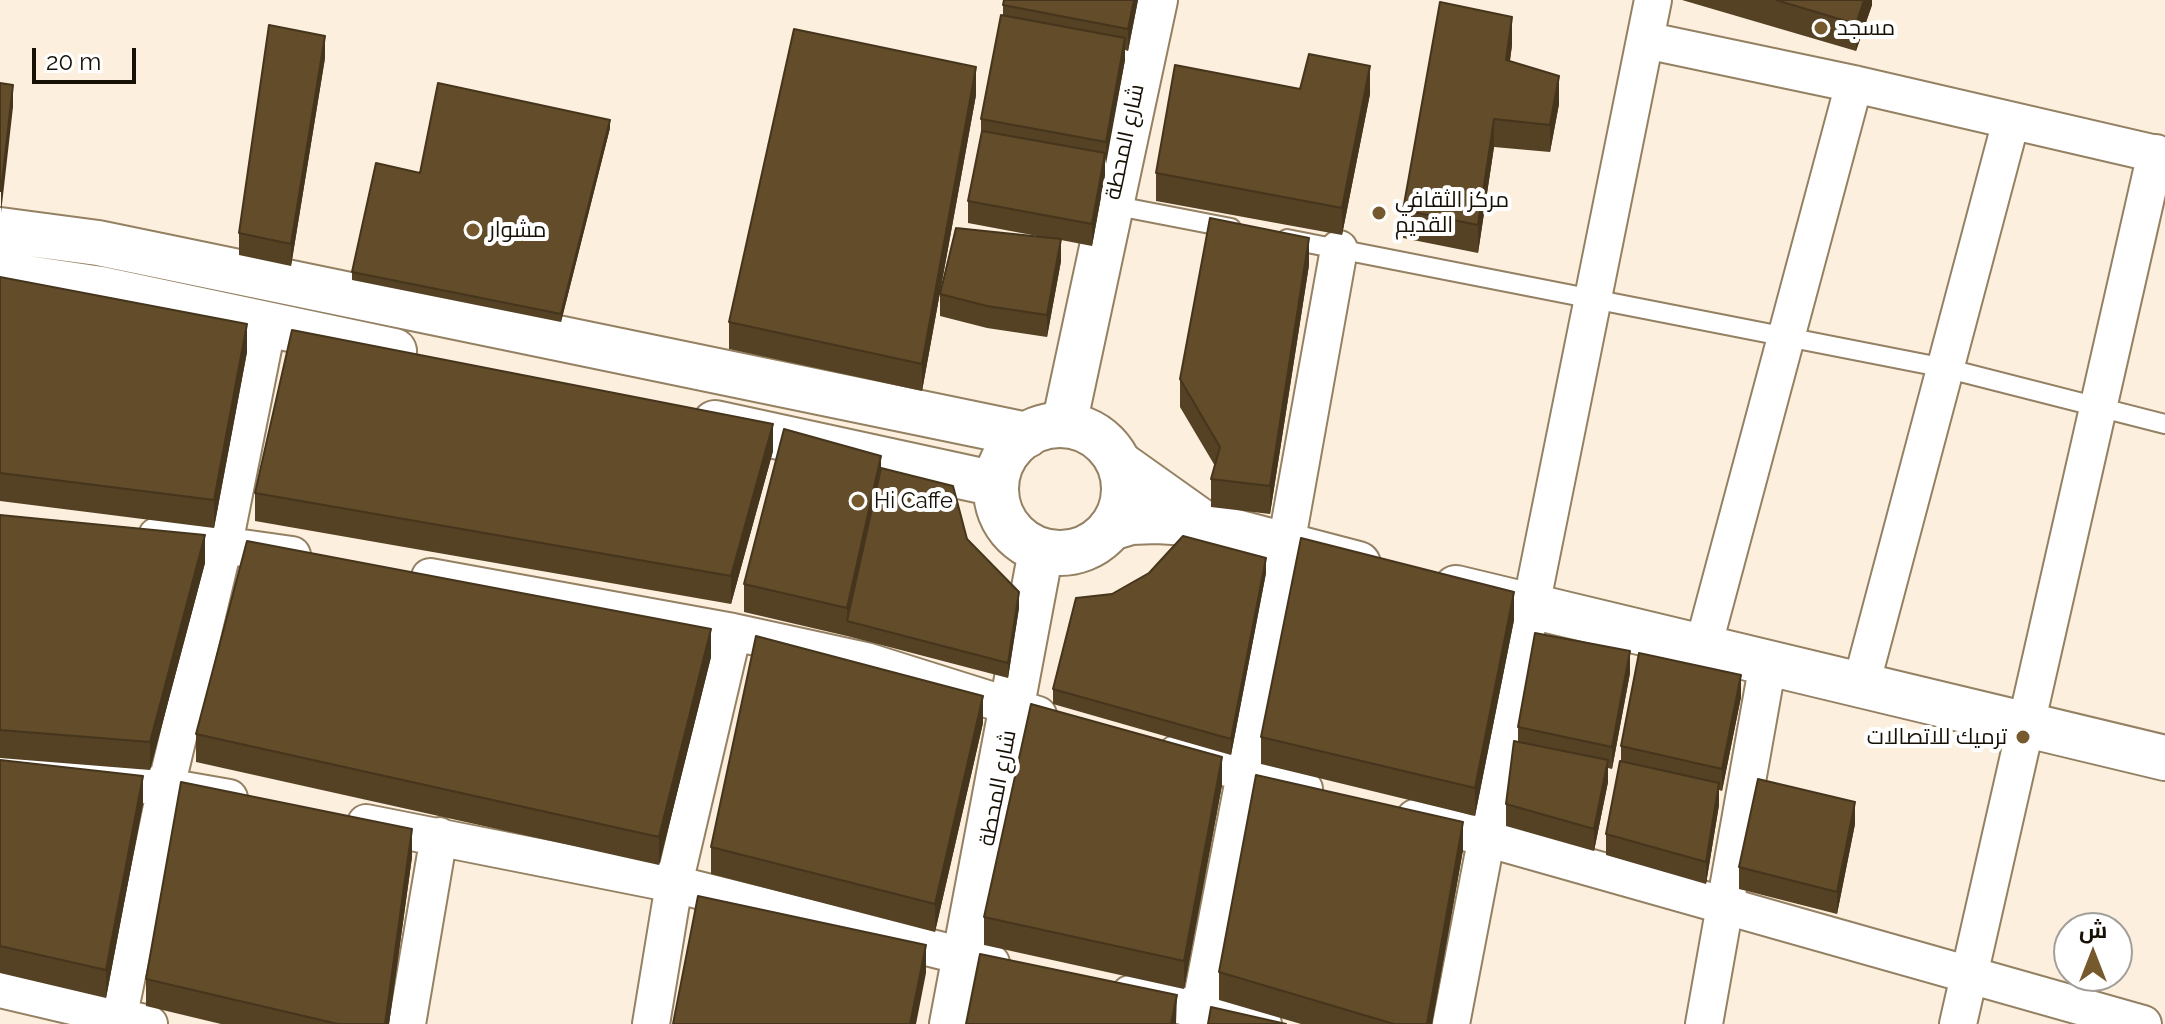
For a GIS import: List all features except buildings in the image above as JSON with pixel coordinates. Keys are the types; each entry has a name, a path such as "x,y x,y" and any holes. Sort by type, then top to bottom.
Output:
{"main road":[{"name":"شارع المحطة","path":"1045,430 1112,205 1155,0"},
{"path":"0,230 98,243 1045,430 1087,431 1106,445 1120,464 1205,524"},
{"path":"0,274 101,289 437,361"},
{"path":"679,415 996,484"},
{"path":"1045,430 1011,447 1000,465 996,484 997,506 1007,525 1022,541 1041,551 1067,553 1091,545 1111,528 1122,508 1124,486 1120,464"},
{"path":"1111,528 1131,522 1205,524 1285,547 2165,758"},
{"name":"شارع المحطة","path":"952,1024 1041,551"}],"street":[{"path":"1451,1024 1531,606 1653,0"},
{"path":"1645,40 2160,154 2098,407 1958,1024"},
{"path":"1703,647 1854,84"},
{"path":"1861,685 2011,121"},
{"path":"1198,1017 1339,249"},
{"path":"0,989 128,1022 166,787 224,544 268,323"},
{"path":"120,532 318,559"},
{"path":"395,571 733,632 866,661 1071,725"},
{"path":"651,1024 674,884 733,632"},
{"path":"1704,1024 1768,663"},
{"path":"1143,745 1335,797"},
{"path":"0,771 166,787 257,803"},
{"path":"1381,809 1487,836 2143,1024"},
{"path":"333,817 674,884 1028,971"},
{"path":"407,1024 439,836"},
{"path":"1106,989 1198,1017 1263,1024"}],"lane":[{"path":"1112,205 1945,368 2165,424"}],"place":[{"name":"مسجد","path":"1821,28"},
{"name":"مركز الثقافي القديم","path":"1379,213"},
{"name":"مشوار","path":"473,230"},
{"name":"Hi Caffe","path":"858,501"},
{"name":"ترميك للاتصالات","path":"2023,737"}]}
